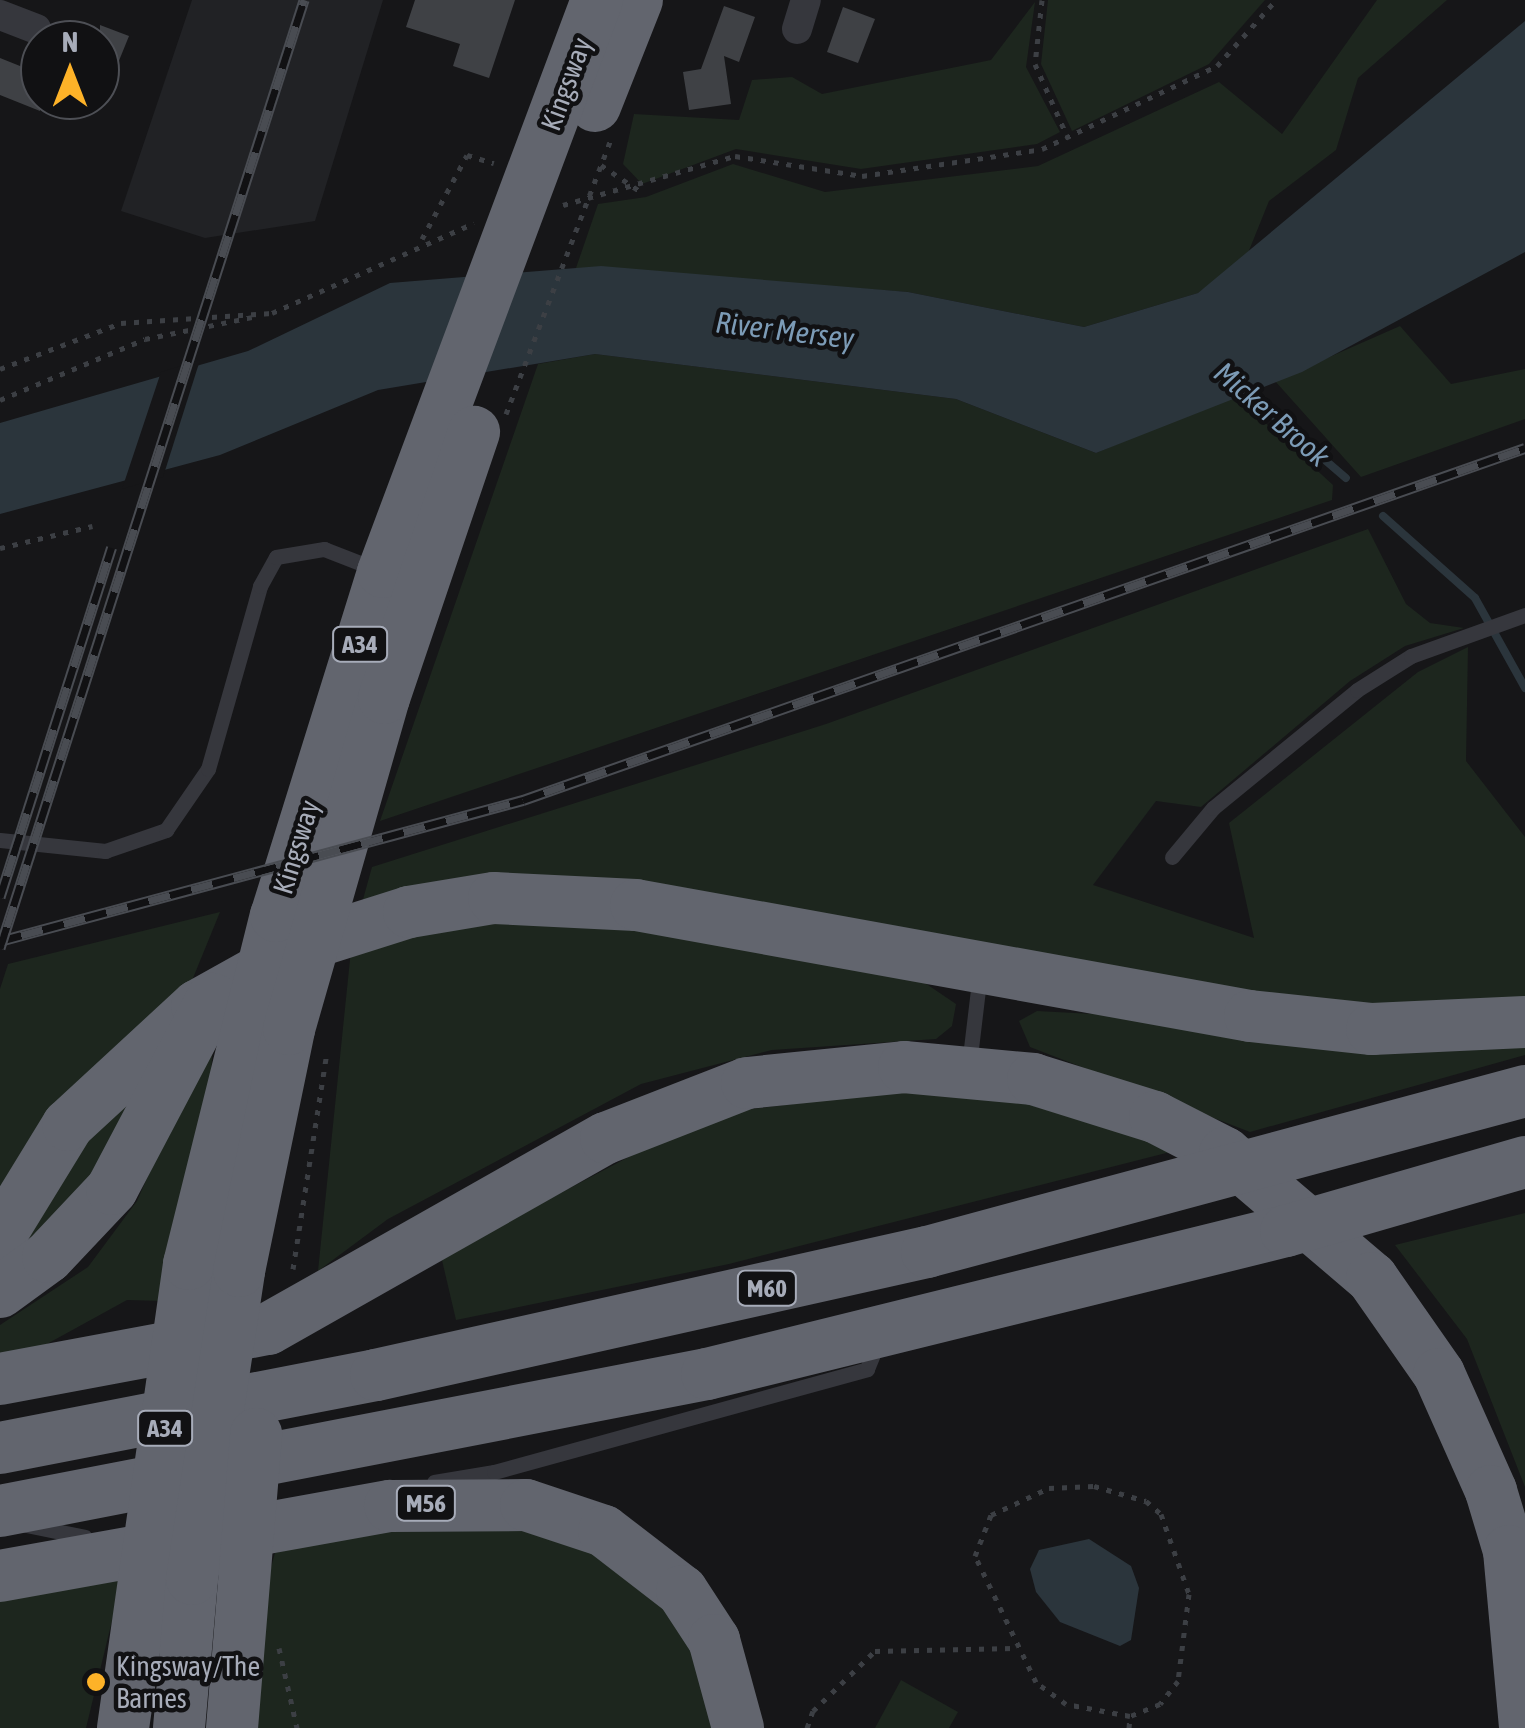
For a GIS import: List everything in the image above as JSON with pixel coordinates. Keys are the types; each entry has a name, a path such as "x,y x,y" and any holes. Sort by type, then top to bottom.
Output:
{"highway":[{"name":"Kingsway","path":"556,182 596,0"},
{"name":"Kingsway","path":"178,1728 224,1588 256,1223 292,919 440,475 556,182 637,0"},
{"name":"Kingsway","path":"325,820 381,577 440,475"},
{"path":"0,1236 68,1125 197,1006 308,944 409,912 494,898 636,905 981,970 1372,1029 1525,1022"},
{"path":"0,1292 48,1257 112,1190 222,976 292,919"},
{"path":"0,1379 268,1329 561,1161 707,1094 859,1068 968,1071 1033,1079 1155,1117 1258,1176 1372,1278 1439,1374 1490,1490 1509,1551 1525,1728"},
{"name":"M60","path":"0,1448 376,1375 927,1252 1525,1091"},
{"path":"0,1514 388,1441 881,1334 1525,1162"},
{"name":"Kingsway","path":"123,1728 134,1648 256,1223"},
{"name":"M56","path":"0,1576 390,1506 526,1505 604,1531 682,1591 714,1640 738,1728"},
{"path":"224,1588 232,1728"}],"street":[{"path":"797,29 806,0"}],"lane":[{"path":"0,840 106,852 166,830 208,768 260,586 276,556 324,550 381,577"},
{"path":"1172,857 1213,808 1357,690 1410,656 1525,615"},
{"path":"968,1071 981,970"},
{"path":"186,1521 494,1472 868,1368 881,1334"},
{"path":"0,1514 70,1539 109,1533"},
{"path":"128,1530 167,1524"}],"path":[{"path":"1042,0 1035,64 1068,138"},
{"path":"420,242 467,155 556,182 638,190 735,156 862,176 1042,150 1217,66 1276,0"},
{"path":"556,182 638,190"},
{"path":"500,432 556,182"},
{"path":"0,400 145,339 272,313 420,242 489,220"},
{"path":"0,369 121,323 272,313"},
{"path":"0,548 92,526"},
{"path":"256,1223 327,1046"},
{"path":"1094,1486 1146,1501 1175,1539 1189,1626 1170,1694 1130,1716 1051,1697 1014,1648 976,1564 984,1522 1049,1488 1094,1486"},
{"path":"807,1728 813,1711 876,1651 1014,1648"},
{"path":"1129,1728 1130,1716"}],"shaded area":[{"path":"192,0 383,0 315,221 205,238 121,211"},
{"path":"1048,0 1265,0 1209,64 1072,131 1041,64"},
{"path":"1377,0 1447,0 1358,78 1336,150 1269,201 1246,258 1198,293 1084,327 908,292 576,268 598,204 646,197 733,164 825,192 1038,166 1219,82 1282,134"},
{"path":"1035,2 1026,67 1060,132 1037,144 861,169 736,149 642,184 623,164 634,114 739,120 752,80 792,77 822,94 991,60"},
{"path":"1400,326 1451,384 1525,369 1525,419 1361,477 1275,381"},
{"path":"595,354 956,399 1096,453 1235,395 1333,485 1332,500 380,821 538,364"},
{"path":"1368,529 1406,604 1430,623 1464,628 1405,646 1350,681 1201,807 1156,801 1093,885 1254,938 1229,823 1418,672 1468,647 1466,761 1525,837 1525,1001 1356,1009 1025,959 362,903 372,867 826,724"},
{"path":"220,912 191,983 0,1194 0,989 8,964"},
{"path":"455,923 612,924 922,981 956,1004 952,1026 936,1039 772,1050 641,1084 388,1219 318,1271 351,950"},
{"path":"1037,1011 1525,1037 1525,1055 1250,1132 1030,1047 1019,1021"},
{"path":"214,1026 210,1090 163,1301 127,1300 36,1350 0,1355 0,1325 88,1267 137,1201"},
{"path":"154,1066 73,1206 12,1261 67,1165"},
{"path":"962,1084 1178,1150 729,1264 456,1320 441,1256 710,1114"},
{"path":"1525,1213 1525,1487 1467,1339 1395,1245"},
{"path":"509,1522 614,1558 695,1635 722,1728 258,1728 257,1618 275,1553 369,1531"},
{"path":"125,1567 86,1728 0,1728 0,1589"},
{"path":"901,1680 958,1712 949,1728 875,1728"}],"water":[{"name":"River Mersey","path":"1525,21 1525,252 1302,372 1096,453 956,399 595,354 378,390 220,455 0,514 0,423 248,351 390,283 601,266 908,292 1084,327 1198,293"},
{"path":"1089,1539 1131,1566 1139,1588 1131,1640 1120,1646 1060,1622 1036,1592 1030,1569 1039,1550"}],"pier":[{"path":"200,360 163,477 122,489 161,372"}],"building":[{"path":"415,0 515,0 489,78 453,66 460,44 406,27"},
{"path":"724,6 755,17 739,62 724,56 731,104 689,110 683,72 701,69"},
{"path":"843,7 875,19 858,63 827,52"},
{"path":"120,33 129,36 120,58"},
{"path":"0,58 20,66 20,103 0,95"}],"waterway":[{"name":"Micker Brook","path":"1239,386 1346,478"},
{"name":"Micker Brook","path":"1383,516 1475,598 1525,688"}],"railway":[{"path":"0,948 304,0"},
{"path":"0,941 523,800 1525,448"},
{"path":"0,897 112,547"}],"place":[{"name":"Kingsway/The Barnes","path":"96,1682"}]}
